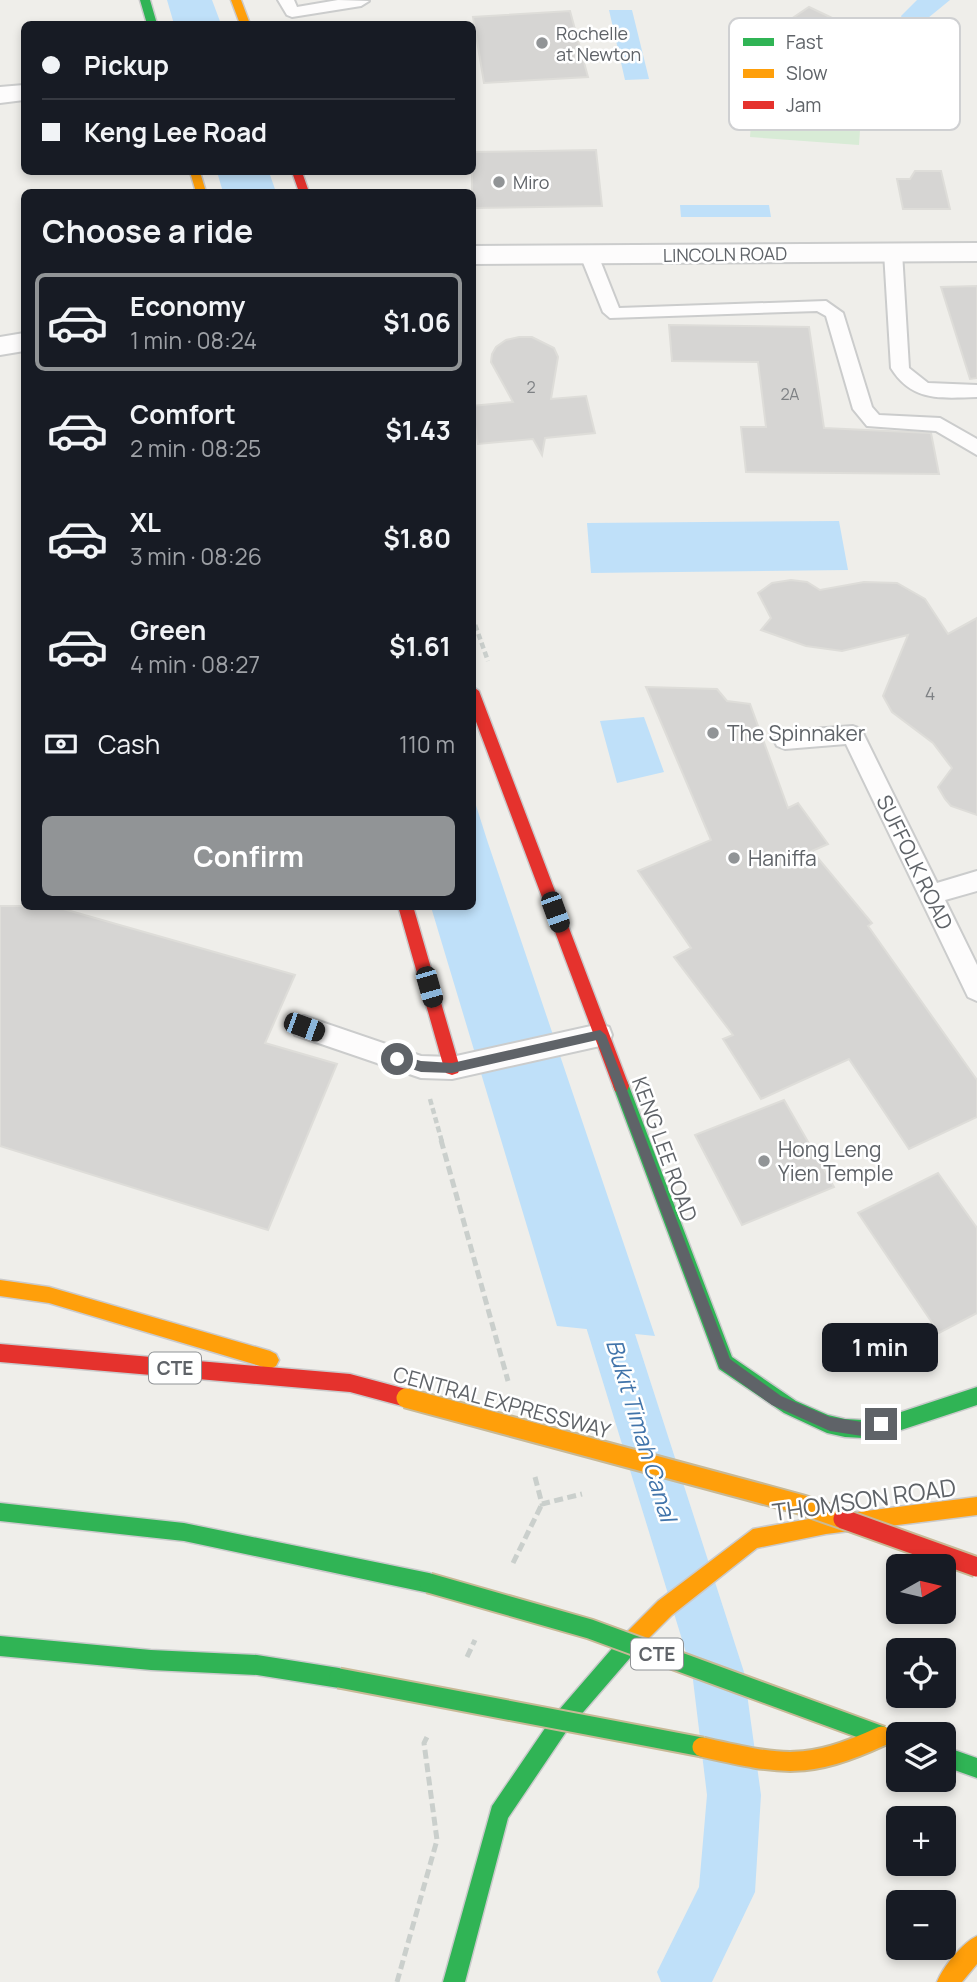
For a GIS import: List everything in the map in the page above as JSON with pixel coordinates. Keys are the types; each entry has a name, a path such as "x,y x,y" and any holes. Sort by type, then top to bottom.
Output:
{"main road":[{"path":"145,0 151,21"},
{"path":"241,1 244,21"},
{"name":"KENG LEE ROAD","path":"476,702 599,1035 725,1363 776,1400 830,1424 862,1429 901,1420 977,1396"},
{"path":"406,910 453,1067"},
{"path":"0,1288 49,1295 350,1383"},
{"name":"CENTRAL EXPRESSWAY","path":"0,1353 350,1383 803,1505 977,1567"},
{"name":"THOMSON ROAD","path":"454,1982 499,1813 559,1725 629,1644 665,1608 753,1539 826,1525 977,1506"},
{"name":"CTE","path":"0,1512 184,1532 429,1583 590,1629 886,1737"},
{"path":"0,1646 151,1660 257,1664 779,1762 824,1762 886,1739"},
{"path":"956,1761 977,1768"},
{"path":"948,1982 977,1947"}],"street":[{"path":"0,95 21,93"},
{"name":"LINCOLN ROAD","path":"476,255 977,252"},
{"path":"0,346 21,342"}],"lane":[{"path":"286,0 292,12 361,1"},
{"path":"893,252 900,368 904,378 911,385 922,389 977,391"},
{"path":"589,255 612,312 616,314 820,304 834,313 863,409 868,416 874,421 940,425 977,448"},
{"name":"SUFFOLK ROAD","path":"785,740 853,735 977,989"},
{"path":"931,895 977,881"},
{"path":"304,1027 421,1067 453,1067 599,1035"}],"path":[{"path":"476,628 491,668"},
{"path":"421,1067 509,1385"},
{"path":"531,1464 542,1504 582,1494"}],"green space":[{"path":"751,130 860,130 859,145 750,137"}],"water":[{"path":"167,0 212,0 220,21 173,21"},
{"path":"917,0 950,0 928,18 901,16"},
{"path":"609,10 632,10 649,79 625,80"},
{"path":"218,175 270,175 275,189 222,189"},
{"path":"680,205 769,205 771,217 681,217"},
{"path":"839,521 848,570 591,573 587,523"},
{"path":"644,717 664,772 617,783 600,721"},
{"path":"476,805 655,1336 557,1326 432,910 476,910"}],"building":[{"path":"809,7 832,18 793,18"},
{"name":"Rochelle at Newton","path":"570,11 588,77 484,83 476,21 473,17"},
{"name":"Miro","path":"596,150 602,206 476,208 476,189 472,189 472,175 476,175 476,152"},
{"path":"915,171 941,171 950,209 903,209 897,179 910,179"},
{"path":"977,286 977,378 970,379 941,287"},
{"path":"669,325 809,327 824,428 931,433 939,474 746,472 741,427 766,427 758,362 672,361"},
{"path":"532,337 554,348 558,357 551,399 586,396 595,433 545,438 542,455 533,439 478,444 476,406 513,402 491,362 496,347 506,340"},
{"path":"791,580 807,582 820,590 864,582 897,583 925,599 948,634 977,618 977,815 951,806 945,799 938,787 952,768 933,743 892,712 883,696 908,635 842,651 806,646 761,630 771,618 758,593 772,583"},
{"path":"646,687 717,689 727,701 750,704 788,808 798,803 828,844 812,851 872,923 868,926 977,1080 977,1117 909,1149 849,1059 761,1099 723,1039 733,1035 674,957 691,948 638,871 711,840"},
{"path":"0,906 21,906 21,910 67,910 295,975 265,1043 337,1064 268,1230 0,1146"},
{"name":"Hong Leng Yien Temple","path":"784,1100 834,1187 742,1225 695,1135"},
{"path":"938,1173 977,1228 977,1313 939,1333 858,1213"}],"waterway":[{"name":"Bukit Timah Canal","path":"594,1278 718,1672 734,1795 727,1892 686,1972"}],"traffic: fast":[{"path":"145,0 151,21"},
{"path":"621,1086 725,1363 790,1407 827,1424 845,1428 863,1429 892,1424 977,1396"},
{"path":"0,1512 184,1532 429,1583"},
{"path":"429,1583 590,1629 882,1736"},
{"path":"454,1982 499,1813 559,1725 629,1644"},
{"path":"0,1646 151,1660 257,1665 339,1678"},
{"path":"339,1678 702,1747"},
{"path":"956,1761 977,1768"}],"traffic: slow":[{"path":"236,0 244,21"},
{"path":"196,175 200,189"},
{"path":"0,1288 49,1295 270,1360"},
{"path":"406,1398 803,1505 843,1519"},
{"path":"629,1644 665,1608 753,1539 826,1525 977,1506"},
{"path":"702,1747 761,1760 806,1762 837,1756 882,1736"},
{"path":"948,1982 977,1947"}],"traffic: jam":[{"path":"298,175 303,189"},
{"path":"476,702 621,1086"},
{"path":"406,910 452,1068"},
{"path":"0,1353 350,1383 406,1398"},
{"path":"843,1519 977,1567"}],"place":[{"name":"Rochelle at Newton","path":"542,43"},
{"name":"Miro","path":"499,182"},
{"name":"The Spinnaker","path":"713,733"},
{"name":"Haniffa","path":"734,858"},
{"name":"Hong Leng Yien Temple","path":"764,1161"}],"route":[{"path":"397,1059 421,1067 452,1068 600,1035 725,1363 776,1400 830,1424 862,1429 881,1424"}]}
